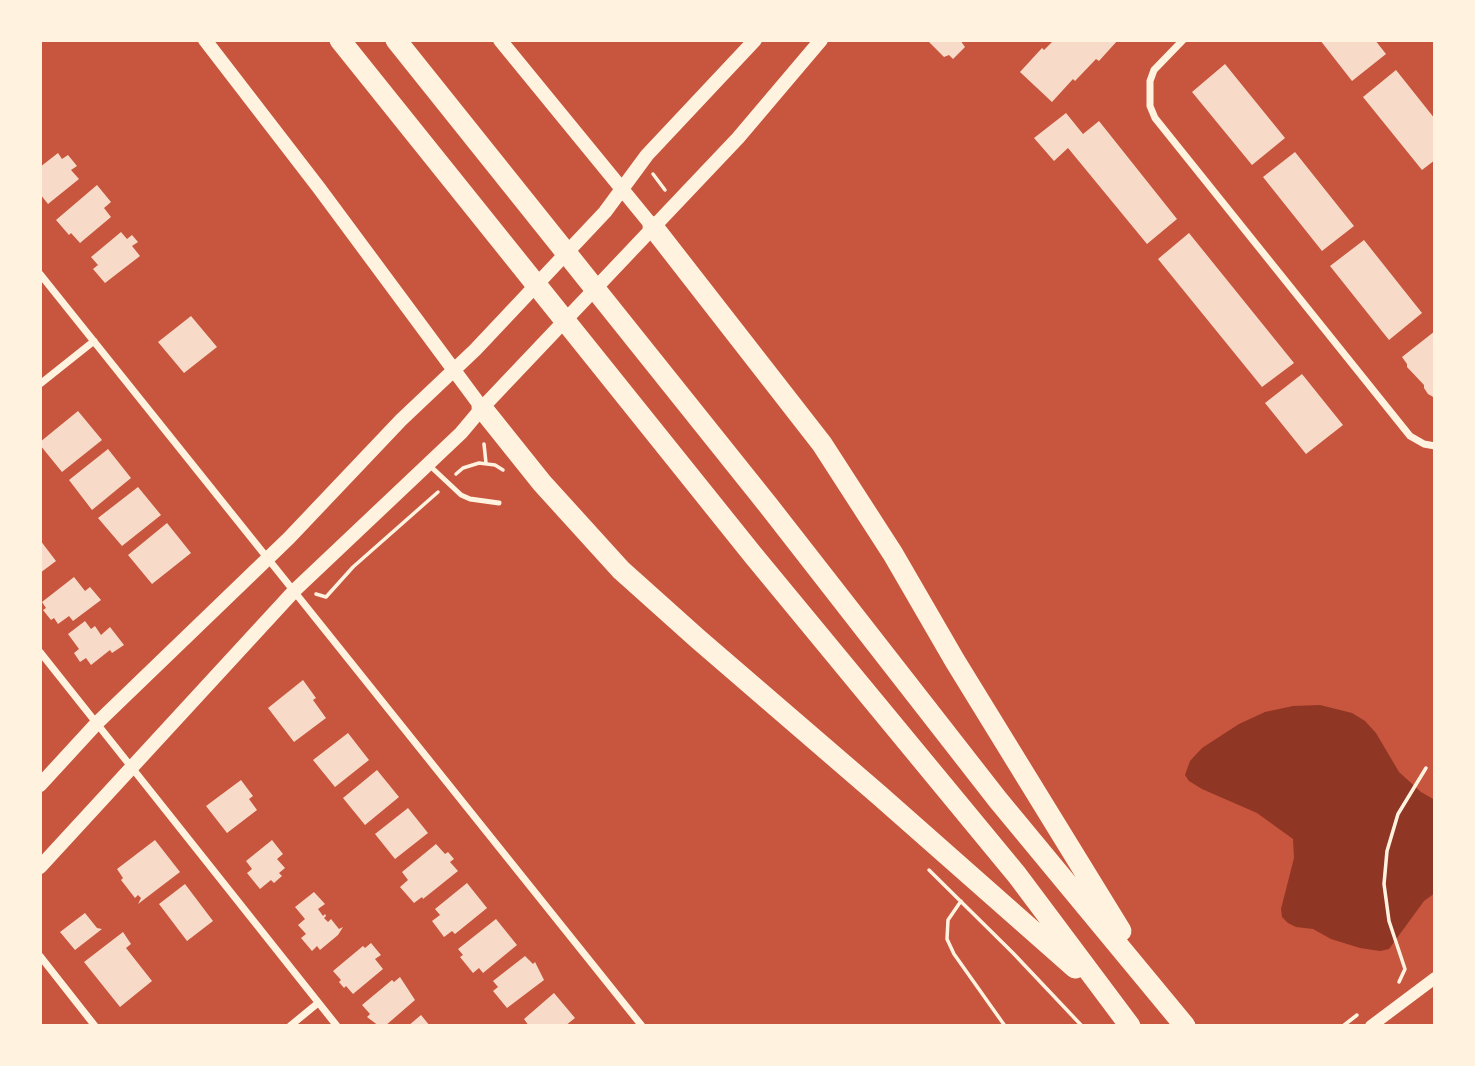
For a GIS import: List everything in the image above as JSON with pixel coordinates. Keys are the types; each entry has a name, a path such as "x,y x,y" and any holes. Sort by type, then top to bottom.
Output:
{"highway":[{"path":"340,40 753,555 1017,875 1130,1026"},
{"path":"396,40 768,505 990,789 1185,1026"},
{"path":"653,228 802,416 857,497 1159,992"},
{"path":"482,408 558,501 631,578 1105,995"}],"main road":[{"path":"205,40 287,144 482,408"},
{"path":"500,40 653,228"},
{"path":"40,785 97,723 289,538 401,420 475,350 605,212 647,155 755,40"},
{"path":"40,867 295,590 461,433 738,138 821,40"}],"street":[{"path":"1183,40 1154,70 1150,81 1150,106 1155,118 1410,436 1424,444 1435,446"},
{"path":"40,274 642,1026"},
{"path":"40,384 94,341"},
{"path":"40,652 337,1026"},
{"path":"40,956 95,1026"},
{"path":"1371,1026 1435,978"},
{"path":"290,1026 318,1003"}],"lane":[{"path":"429,465 461,495 499,503"}],"path":[{"path":"651,172 666,191"},
{"path":"457,474 471,464 486,463 485,456"},
{"path":"326,597 354,567 430,499"},
{"path":"1391,989 1404,976 1405,968 1389,921 1384,890 1387,851 1398,814 1426,768"},
{"path":"1005,1026 954,954 947,939 948,920 961,901 1082,1026"},
{"path":"1343,1026 1363,1011"}],"shaded area":[{"path":"1320,705 1352,713 1365,721 1376,733 1399,772 1421,792 1435,800 1435,893 1424,901 1389,949 1380,951 1360,948 1331,939 1313,929 1288,923 1282,917 1281,909 1294,858 1293,839 1257,813 1202,789 1185,775 1190,761 1202,748 1239,724 1265,712 1293,706"}],"building":[{"path":"927,40 960,40 965,47 953,59 949,55 944,57"},
{"path":"1054,40 1118,40 1099,61 1096,59 1075,81 1073,79 1052,102 1020,72 1042,48 1044,50"},
{"path":"1320,40 1375,40 1386,54 1352,81"},
{"path":"1225,64 1285,138 1252,165 1192,92"},
{"path":"1396,70 1435,119 1435,160 1422,170 1363,97"},
{"path":"1066,113 1083,134 1099,121 1177,219 1147,244 1068,148 1054,161 1034,138"},
{"path":"1295,152 1354,226 1322,251 1263,177"},
{"path":"58,153 62,159 68,155 77,166 71,170 79,179 48,204 40,194 40,167"},
{"path":"97,185 111,202 104,208 111,217 80,243 56,220"},
{"path":"121,232 127,239 132,235 138,242 132,246 140,256 105,283 93,269 98,265 91,257"},
{"path":"1189,233 1294,363 1262,387 1158,259"},
{"path":"1364,240 1422,313 1389,340 1330,266"},
{"path":"191,316 217,347 184,373 158,342"},
{"path":"1435,331 1435,398 1428,394 1402,357"},
{"path":"1302,374 1343,425 1306,454 1265,403"},
{"path":"78,411 102,440 62,472 40,442"},
{"path":"108,449 131,478 92,510 69,480"},
{"path":"138,487 161,515 122,546 98,518"},
{"path":"167,523 191,553 152,584 128,555"},
{"path":"40,540 56,561 40,573"},
{"path":"74,577 85,591 90,587 101,600 73,621 69,616 58,624 43,610 46,608 42,602"},
{"path":"85,621 91,629 95,626 101,635 110,627 124,645 112,653 110,650 91,665 86,658 80,662 74,653 79,649 68,634"},
{"path":"303,680 326,718 294,742 268,708"},
{"path":"348,733 369,760 335,787 313,760"},
{"path":"377,770 399,797 365,825 343,798"},
{"path":"241,780 253,796 249,799 257,810 227,833 206,806"},
{"path":"408,808 428,833 395,859 375,834"},
{"path":"155,840 180,872 138,904 141,898 138,895 135,898 121,880 123,878 117,869"},
{"path":"272,840 283,854 277,859 285,868 279,873 282,876 274,883 271,880 260,889 247,873 252,869 246,861"},
{"path":"436,844 454,859 450,862 458,871 414,903 400,887 408,880 402,872"},
{"path":"467,883 487,908 455,934 452,931 444,937 432,921 440,915 435,909"},
{"path":"185,884 213,921 187,941 159,904"},
{"path":"314,892 325,904 318,909 323,916 325,914 324,918 328,922 331,919 339,929 343,927 338,935 320,950 317,946 312,951 301,938 306,934 298,925 305,919 295,907"},
{"path":"85,913 97,928 102,929 75,950 60,932"},
{"path":"496,919 517,945 483,973 479,968 473,973 460,957 463,955 458,949"},
{"path":"123,932 131,944 126,948 152,981 120,1007 84,962"},
{"path":"371,943 381,955 375,959 383,969 353,994 346,986 344,988 333,971 363,946 365,948"},
{"path":"525,956 533,964 535,962 544,980 507,1008 493,991 498,987 493,981"},
{"path":"400,977 415,1000 385,1026 379,1026 367,1017 370,1014 362,1005 392,980 394,982"},
{"path":"554,993 575,1018 565,1026 529,1026 524,1019"},
{"path":"421,1015 430,1026 408,1026"}]}
